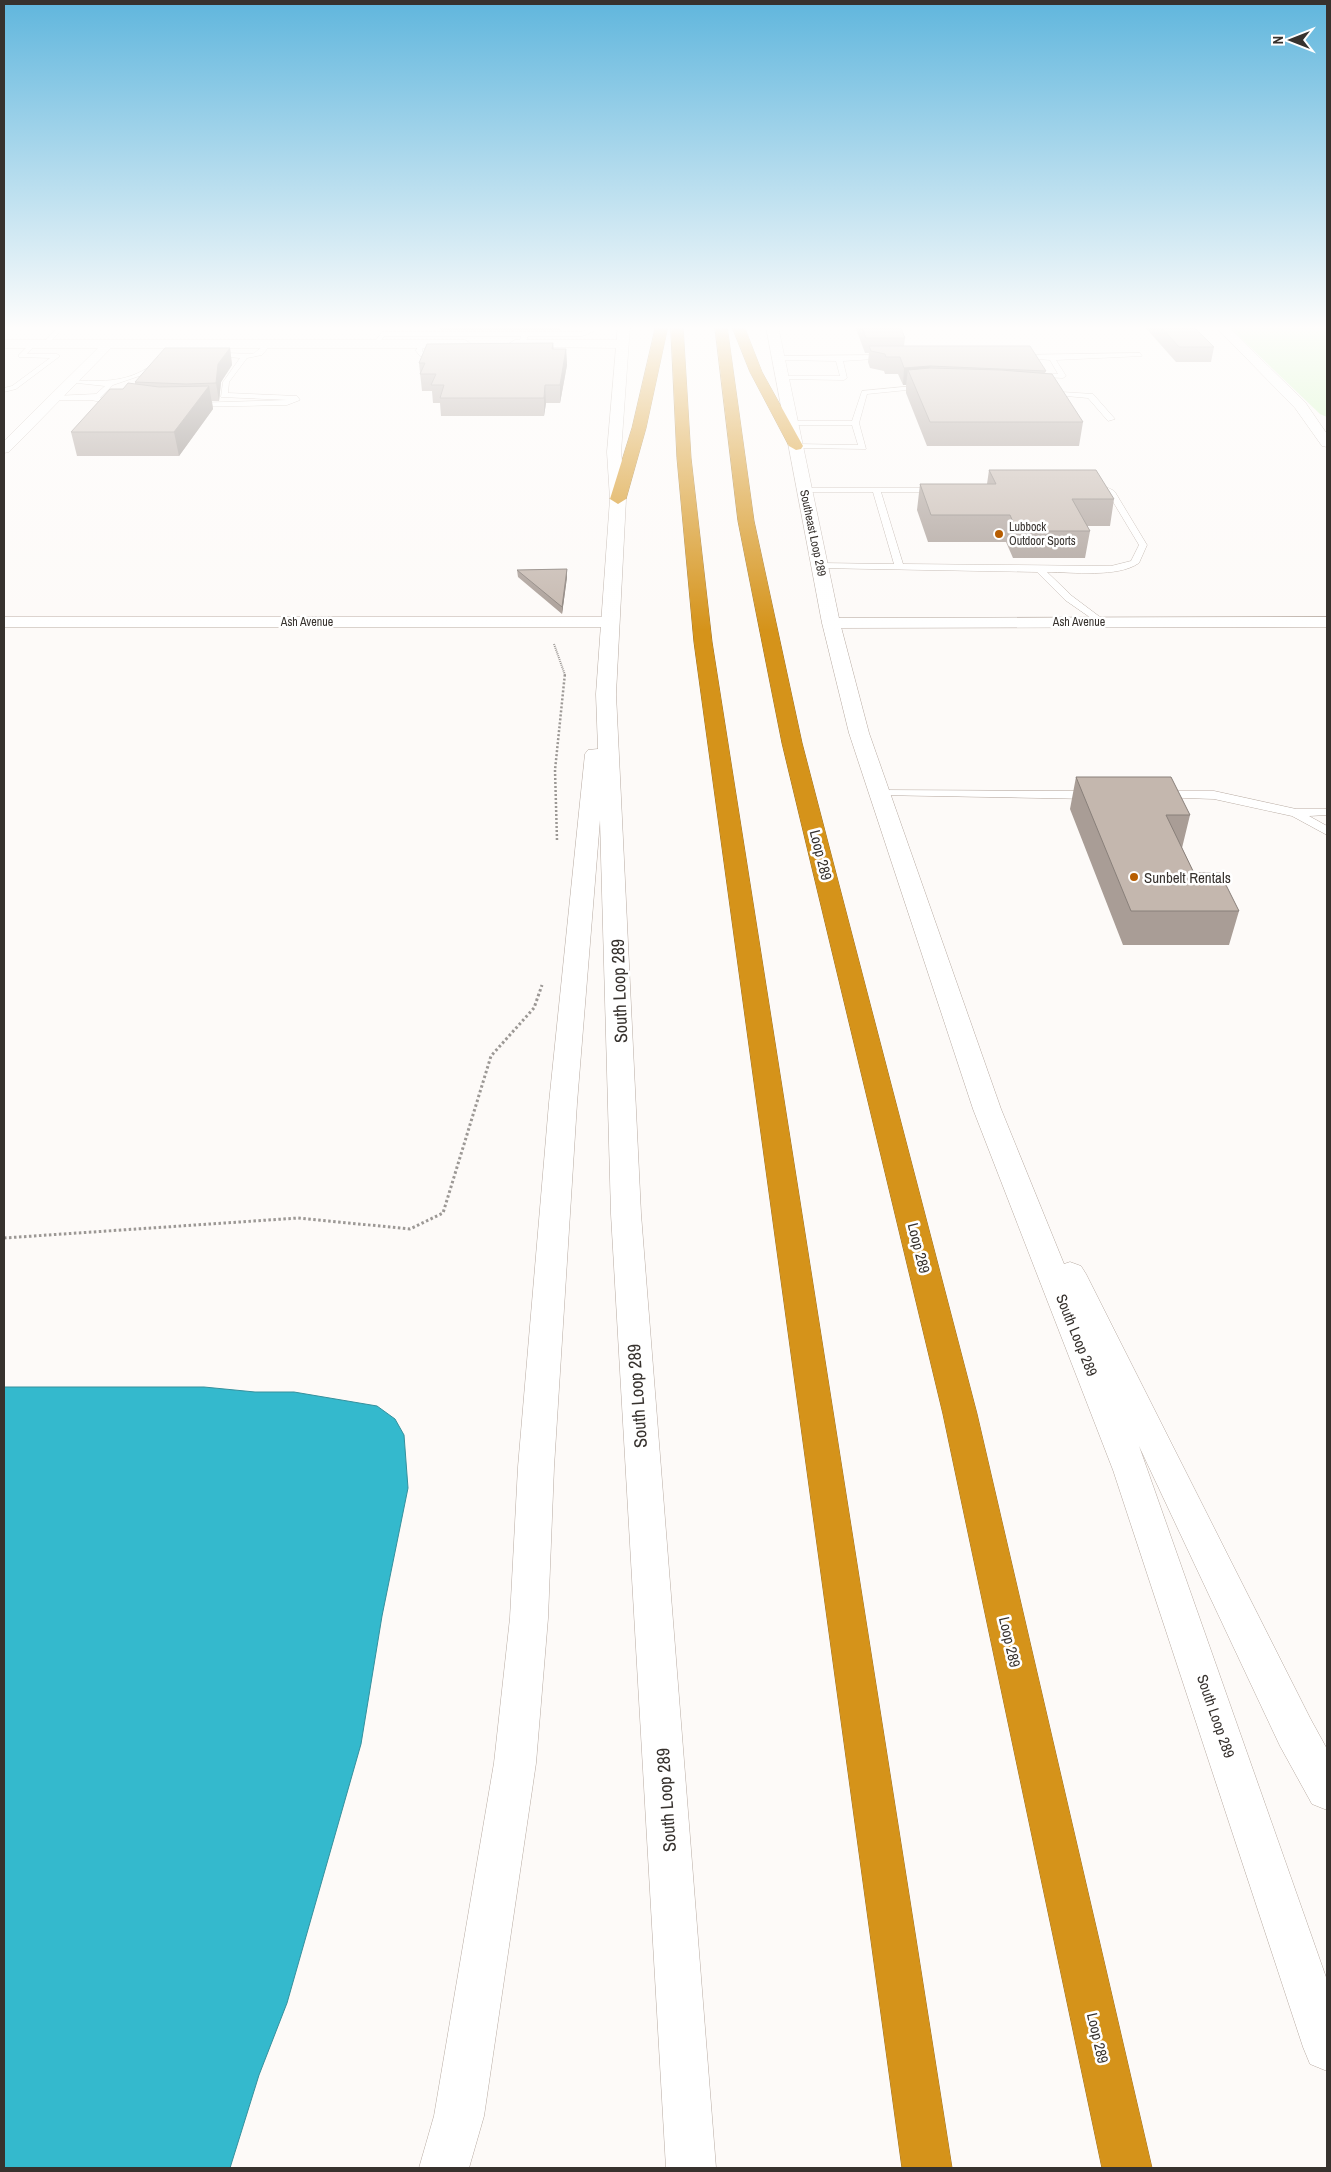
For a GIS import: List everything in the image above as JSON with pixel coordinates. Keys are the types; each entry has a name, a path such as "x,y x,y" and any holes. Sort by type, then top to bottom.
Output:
{"highway":[{"path":"618,499 639,427"},
{"path":"682,427 703,642 927,2168"},
{"name":"Loop 289","path":"734,427 746,521 792,743 960,1414 1127,2168"},
{"path":"786,427 796,446"}],"main road":[{"path":"5,447 25,427"},
{"path":"610,622 618,499 614,452 616,427"},
{"name":"Southeast Loop 289","path":"792,427 831,623"},
{"path":"1315,427 1327,443"},
{"name":"Ash Avenue","path":"4,622 610,622"},
{"name":"South Loop 289","path":"610,622 606,694 626,1214 691,2168"},
{"name":"Ash Avenue","path":"831,623 1327,622"},
{"name":"South Loop 289","path":"831,623 858,733 881,793 926,934 987,1109 1131,1470 1327,2047"},
{"path":"444,2168 459,2116 515,1763 529,1618 536,1467 563,1103 593,771 599,719 606,694"},
{"path":"987,1109 1166,1465 1295,1732 1327,1789"}],"lane":[{"path":"796,446 863,446 857,427"},
{"path":"804,490 945,490"},
{"path":"875,490 879,496 899,567"},
{"path":"820,566 1040,569 1116,567 1133,564 1140,556 1143,545 1112,494 1108,490 1086,490"},
{"path":"1040,569 1049,581 1067,597 1100,622"},
{"path":"881,793 1107,795"},
{"path":"1146,795 1214,796 1296,813 1327,812"},
{"path":"1296,813 1327,832"}],"path":[{"path":"546,622 565,671 555,770 557,843"},
{"path":"4,1238 298,1218 410,1229 444,1213 491,1056 534,1008 543,982"}],"water":[{"path":"4,1387 204,1387 255,1392 294,1392 377,1406 395,1419 404,1435 408,1488 382,1616 361,1744 287,2003 259,2075 230,2168 4,2168"}],"building":[{"path":"75,427 178,427 174,432 71,432"},
{"path":"989,470 1096,470 1114,499 1072,499 1090,531 1017,531 1010,515 931,515 920,484 996,484"},
{"path":"567,569 562,607 517,570"},
{"path":"1076,777 1171,777 1190,815 1166,815 1194,873 1220,873 1239,911 1131,911"}],"place":[{"name":"Lubbock Outdoor Sports","path":"999,534"},
{"name":"Sunbelt Rentals","path":"1134,877"}]}
